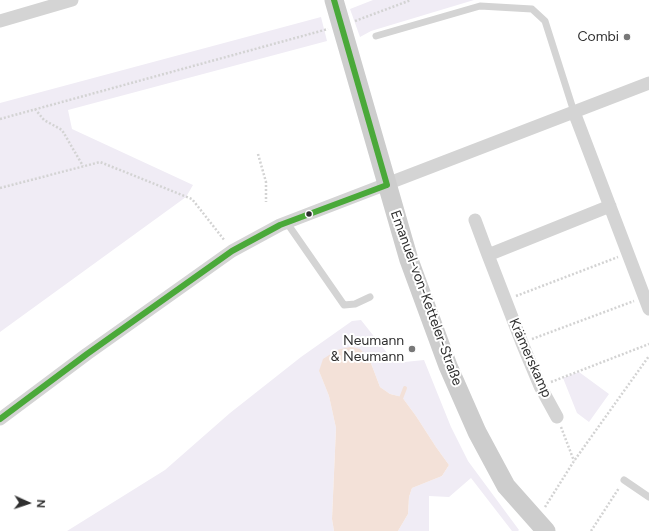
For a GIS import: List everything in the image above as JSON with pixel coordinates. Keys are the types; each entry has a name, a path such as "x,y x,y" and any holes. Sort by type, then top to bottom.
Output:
{"main road":[{"name":"Emanuel-von-Ketteler-Straße","path":"334,0 414,274 448,366 477,432 506,486 542,527"}],"street":[{"path":"0,21 72,0"},
{"path":"0,419 87,354 232,251 287,223 649,83"},
{"path":"574,112 647,303"},
{"path":"488,255 610,206"},
{"name":"Krämerskamp","path":"475,220 522,343 540,386 557,417"}],"lane":[{"path":"376,36 480,6 532,10 545,21 574,112"},
{"path":"287,223 344,305 355,304 370,297"},
{"path":"624,480 649,497"}],"path":[{"path":"0,119 341,25 411,0"},
{"path":"35,109 44,120 62,130 83,166"},
{"path":"258,154 266,182 266,202"},
{"path":"0,188 100,162 192,199 232,251"},
{"path":"505,300 628,254"},
{"path":"522,343 647,303"},
{"path":"540,386 649,344"},
{"path":"542,527 574,461 649,356"},
{"path":"557,417 574,461"},
{"path":"591,531 624,480"}],"shaded area":[{"path":"373,0 474,0 371,31 360,37 350,9"},
{"path":"321,17 327,41 68,110 72,129 193,185 186,197 0,332 0,103"},
{"path":"361,320 395,363 424,360 451,427 468,461 519,530 518,531 512,531 471,478 449,497 429,496 429,531 398,531 408,514 409,497 412,488 442,476 449,465 402,397 390,394 380,387 369,358 319,371 329,396 336,428 332,519 334,531 67,531 165,470 230,413 301,357 352,321"},
{"path":"350,347 360,349 369,358 380,387 390,394 402,397 449,465 442,476 412,488 409,497 408,514 398,531 334,531 332,519 336,428 329,396 319,371 323,359 337,350"},
{"path":"579,372 609,394 589,422 577,413 563,378"}],"waterway":[{"path":"400,401 405,388"}],"transit line":[{"path":"334,0 387,185"},
{"path":"0,419 87,354 232,251 280,225 387,185"}],"place":[{"name":"Combi","path":"627,37"},
{"name":"Neumann & Neumann","path":"412,349"}]}
